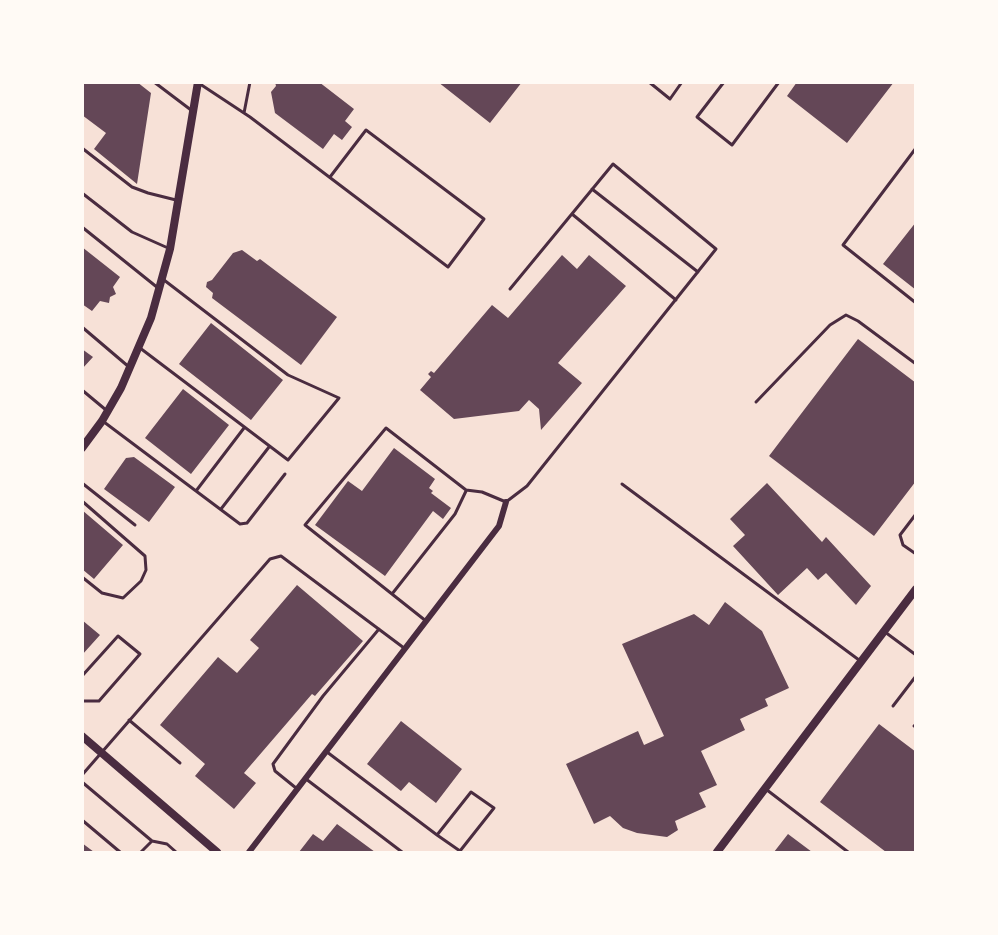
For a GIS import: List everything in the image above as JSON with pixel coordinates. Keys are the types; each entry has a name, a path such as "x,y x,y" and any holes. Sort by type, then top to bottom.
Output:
{"street":[{"path":"82,448 108,412 131,368 160,290 170,249 198,83"},
{"path":"249,852 499,526 506,502"},
{"path":"717,852 914,594"},
{"path":"82,736 217,852"}],"lane":[{"path":"154,82 193,112"},
{"path":"244,113 250,82"},
{"path":"649,82 670,99 682,82"},
{"path":"724,82 697,117 732,145 779,82"},
{"path":"198,83 244,113 448,267 484,219 366,130 330,177"},
{"path":"82,148 132,188 178,200"},
{"path":"915,148 843,245 915,303"},
{"path":"426,621 305,525 386,428 466,490 482,492 506,502 527,486 716,249 613,164 510,289"},
{"path":"592,189 698,272"},
{"path":"82,193 132,232 170,249"},
{"path":"572,214 676,300"},
{"path":"82,227 160,290"},
{"path":"140,348 288,460 339,398 288,375 162,279"},
{"path":"756,402 830,325 846,315 858,321 915,364"},
{"path":"82,327 131,368"},
{"path":"82,390 108,412"},
{"path":"102,421 240,524 247,523 285,474"},
{"path":"196,491 244,427"},
{"path":"221,509 270,446"},
{"path":"82,483 135,525"},
{"path":"622,484 862,661"},
{"path":"392,594 455,514 466,490"},
{"path":"82,501 145,556 146,570 141,581 123,598 102,593 82,577"},
{"path":"915,514 900,535 903,544 915,554"},
{"path":"82,775 270,559 281,556 405,649"},
{"path":"298,789 275,771 273,764 323,696 379,629"},
{"path":"884,631 915,655"},
{"path":"82,676 118,636 140,654 99,701 82,701"},
{"path":"893,706 915,676"},
{"path":"129,720 180,763"},
{"path":"326,751 437,834 460,851 494,808 471,792 437,834"},
{"path":"306,779 402,852"},
{"path":"82,782 152,841 167,844 176,852"},
{"path":"765,789 848,852"},
{"path":"82,820 120,852"},
{"path":"141,852 152,841"}],"building":[{"path":"82,82 137,82 151,93 137,184 94,149 106,133 82,115"},
{"path":"275,82 319,82 354,109 345,121 352,127 342,140 334,134 323,149 275,113 271,92 276,86"},
{"path":"438,82 522,82 490,123"},
{"path":"797,82 894,82 847,143 787,96"},
{"path":"916,222 916,290 883,264"},
{"path":"82,247 120,277 113,287 116,294 110,297 109,303 100,301 92,311 82,304"},
{"path":"242,250 257,261 260,259 337,317 301,365 212,298 213,293 206,287 207,282 212,280 233,253"},
{"path":"562,255 577,269 589,255 626,286 558,363 582,383 541,430 539,409 529,400 519,411 454,419 420,390 431,377 428,374 431,371 434,373 492,305 508,318"},
{"path":"211,323 283,380 251,420 179,364"},
{"path":"858,339 916,383 916,481 874,536 769,456"},
{"path":"82,349 93,357 82,369"},
{"path":"183,389 229,425 191,474 145,438"},
{"path":"394,448 435,479 429,488 433,491 431,493 451,508 443,519 433,511 385,576 315,525 348,481 362,491"},
{"path":"134,457 175,487 149,522 104,489 126,458"},
{"path":"767,483 822,542 826,537 871,586 856,605 826,573 818,580 807,568 778,595 733,546 745,535 730,519"},
{"path":"82,510 123,545 94,579 82,569"},
{"path":"297,585 363,641 315,696 312,694 244,773 256,783 234,809 195,776 205,764 160,725 218,657 237,673 259,648 250,640"},
{"path":"725,602 762,631 789,688 765,699 768,706 740,719 745,730 701,751 717,785 699,793 706,807 675,821 678,830 667,837 637,833 623,828 610,816 594,824 566,764 638,731 644,745 664,736 622,644 694,614 709,625"},
{"path":"82,620 100,635 82,655"},
{"path":"401,721 462,769 436,803 409,782 401,791 367,764"},
{"path":"879,724 916,752 916,852 886,852 820,802"},
{"path":"337,824 375,852 299,852 313,834 323,841"},
{"path":"788,834 812,852 774,852"},
{"path":"82,843 94,852 82,852"}]}
